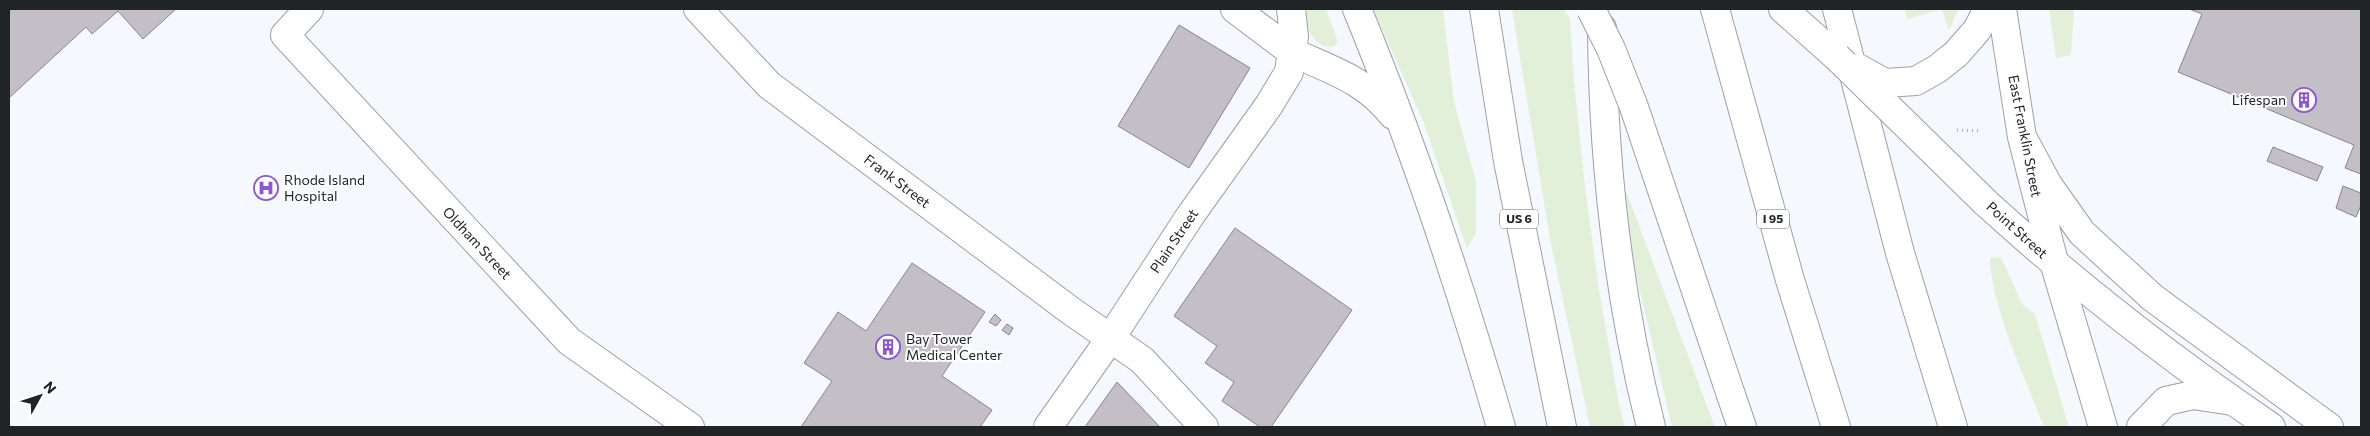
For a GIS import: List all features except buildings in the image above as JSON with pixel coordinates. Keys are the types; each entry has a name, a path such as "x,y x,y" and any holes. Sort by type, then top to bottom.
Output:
{"main road":[{"name":"Oldham Street","path":"309,9 285,35 569,341 690,427"},
{"name":"Frank Street","path":"698,9 769,85 1110,339 1142,360 1204,427"},
{"path":"1235,9 1292,52 1367,87 1380,99 1405,133"},
{"name":"Plain Street","path":"1048,427 1110,339 1190,216 1269,106 1289,72 1294,37 1291,9"},
{"path":"1357,9 1405,133 1458,285 1501,427"},
{"name":"US 6","path":"1484,9 1508,161 1562,427"},
{"path":"1591,9 1611,49 1634,106 1742,427"},
{"path":"1602,9 1605,141 1610,202 1628,324 1651,427"},
{"name":"I 95","path":"1715,9 1790,280 1836,427"},
{"name":"Point Street","path":"1783,9 1836,57 1985,202 2054,262 2186,369 2271,427"},
{"path":"1836,9 1900,253 1953,427"},
{"path":"1836,57 1885,83 1916,80 1936,69 1956,54 1977,30 1988,9"},
{"name":"East Franklin Street","path":"2002,9 2022,137 2054,262 2103,427"},
{"path":"2022,137 2048,185 2082,233 2153,298 2329,427"},
{"path":"2141,427 2166,401 2193,394 2232,400"}],"green space":[{"path":"1300,9 1326,9 1338,42 1333,47 1320,44 1315,40"},
{"path":"1373,9 1443,9 1454,102 1476,181 1476,233 1467,249 1424,123"},
{"path":"1512,9 1564,9 1570,19 1584,178 1598,284 1619,404 1625,427 1590,427 1550,239"},
{"path":"1905,9 1942,9 1907,19"},
{"path":"1942,9 1958,9 1949,31"},
{"path":"2049,9 2074,9 2071,55 2056,58"},
{"path":"1626,191 1715,427 1672,427 1627,236"},
{"path":"2001,257 2022,304 2035,314 2069,427 2044,427 2019,365 2003,321 1992,278 1990,258"}],"place":[{"name":"Lifespan","path":"2304,100"},
{"name":"Rhode Island Hospital","path":"266,188"},
{"name":"Bay Tower Medical Center","path":"888,347"}]}
